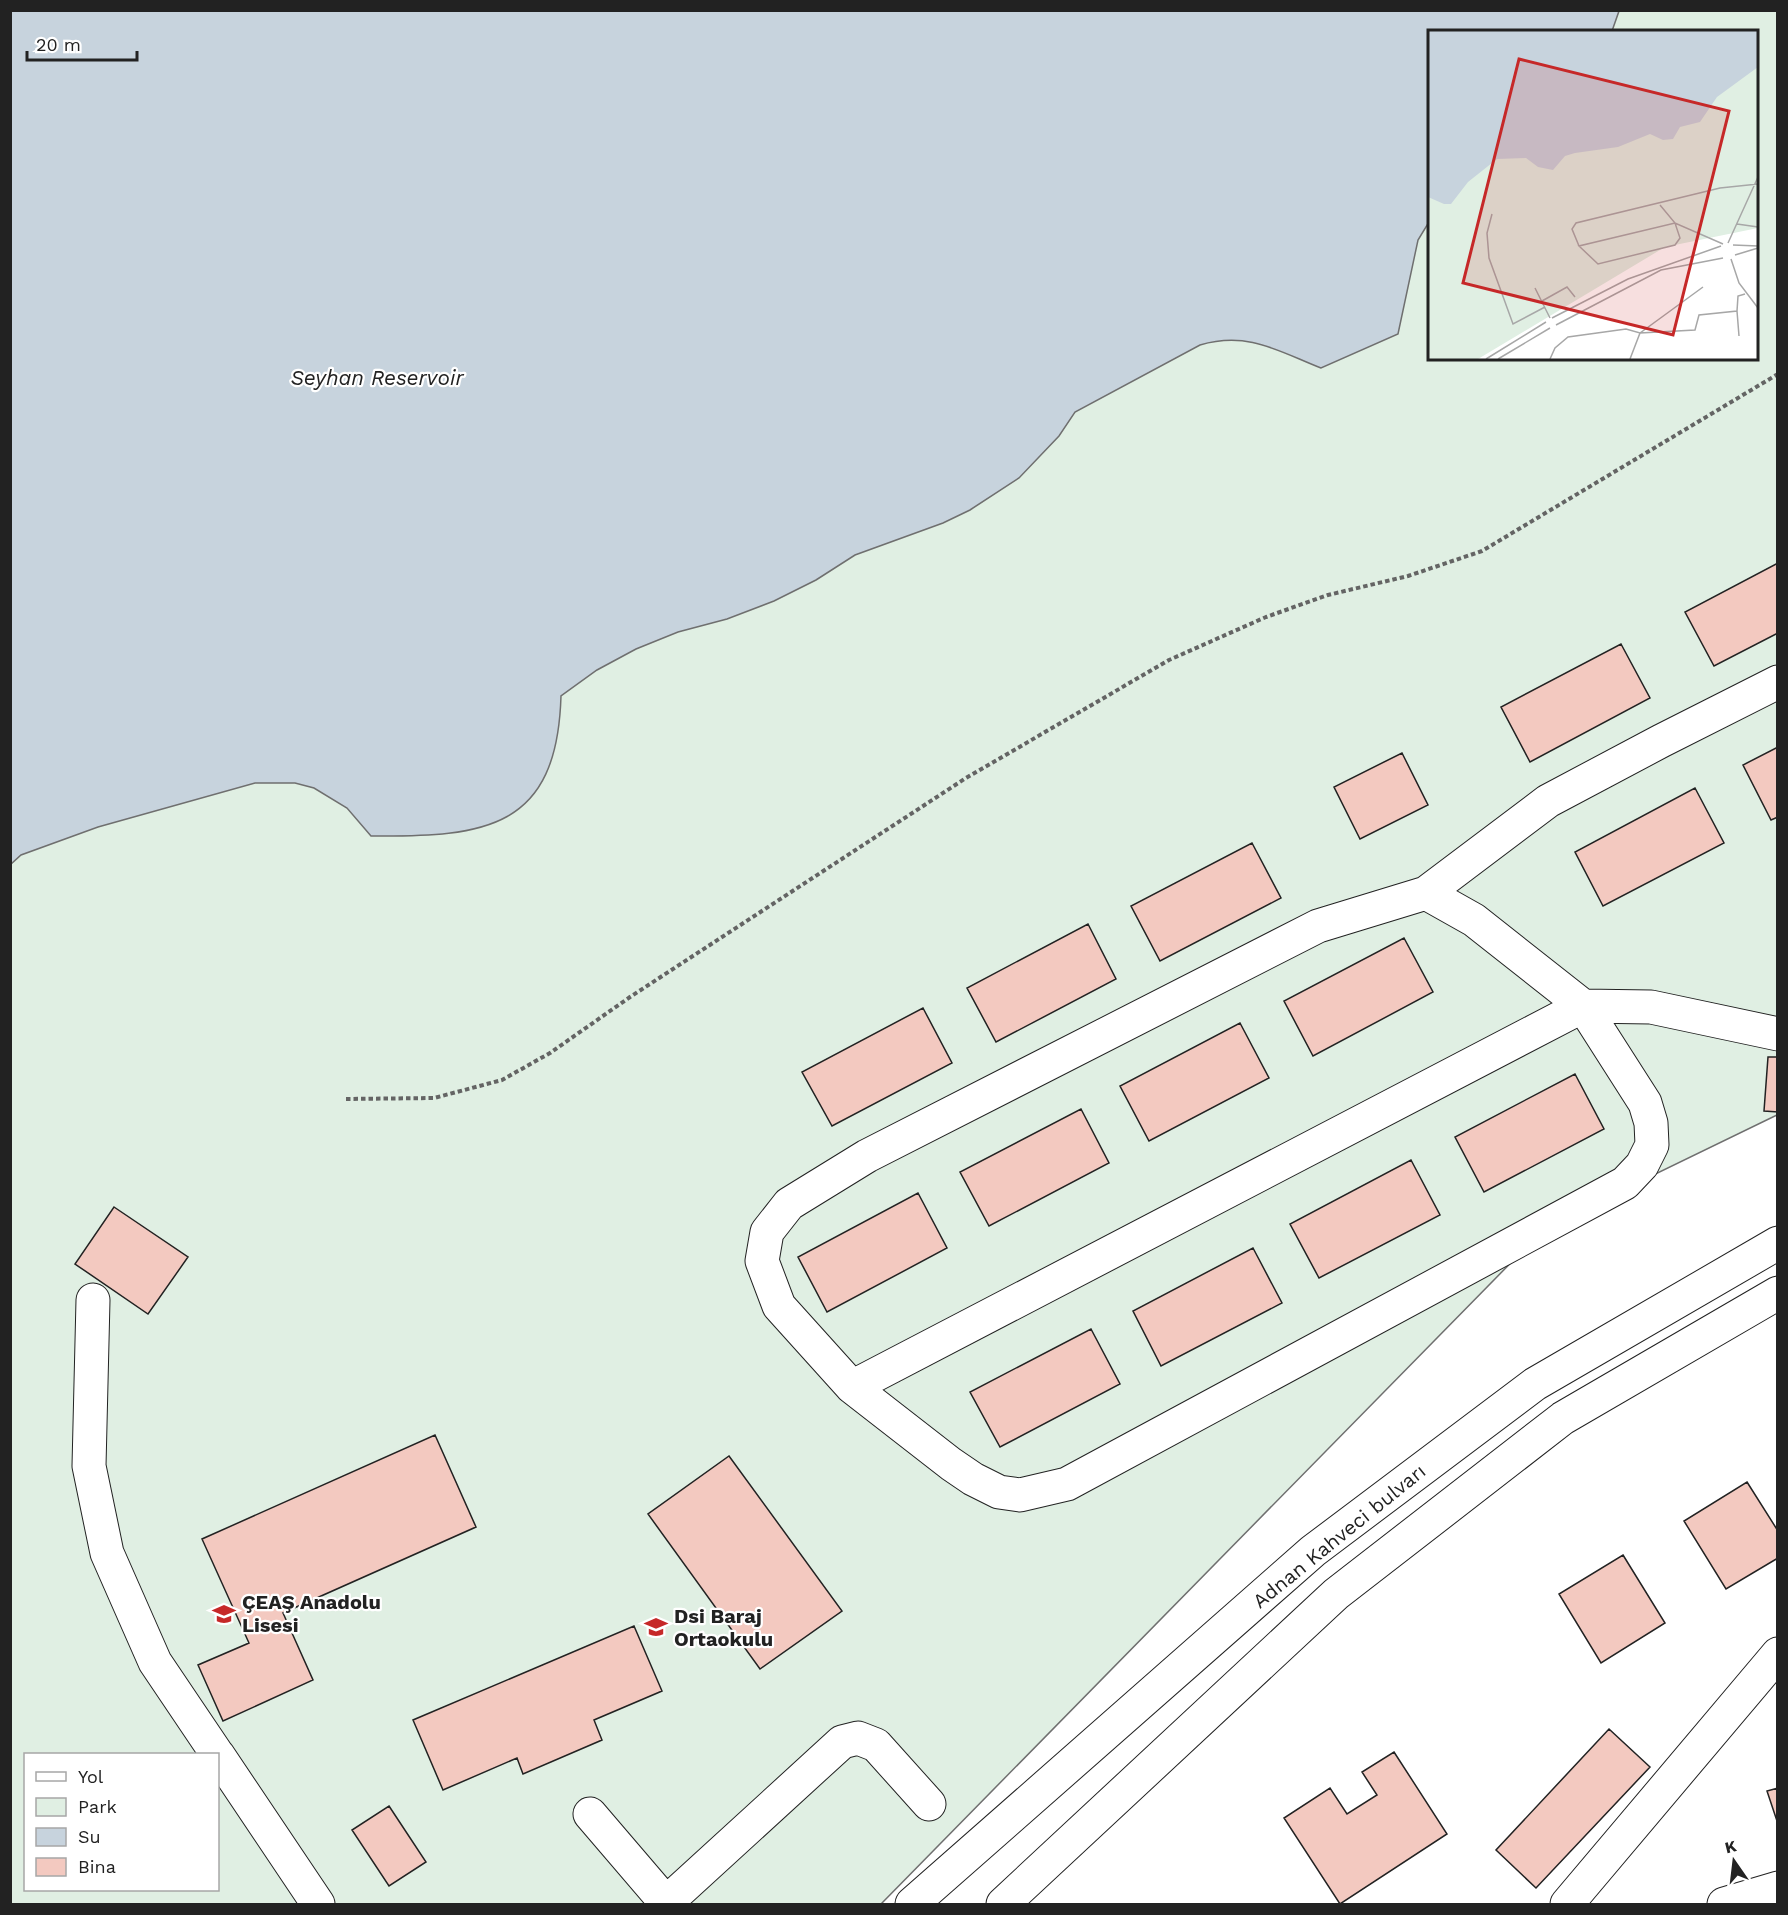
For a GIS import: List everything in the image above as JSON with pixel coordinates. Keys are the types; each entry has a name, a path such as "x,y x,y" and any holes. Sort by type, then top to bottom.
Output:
{"street":[{"path":"1426,893 1474,920 1583,1006 1645,1103 1651,1123 1652,1145 1642,1165 1625,1183 1067,1484 1020,1496 999,1492 973,1479 852,1387 779,1306 762,1261 767,1232 789,1204 867,1156 1318,926 1426,893 1548,801 1778,682"},
{"path":"852,1387 1583,1006 1652,1007 1778,1034"},
{"name":"Adnan Kahveci bulvarı","path":"912,1905 1322,1544 1535,1384 1778,1243"},
{"path":"1004,1905 1336,1594 1563,1418 1778,1293"},
{"path":"93,1300 89,1466 107,1553 155,1662 216,1753"},
{"path":"1567,1905 1778,1654"},
{"path":"590,1814 667,1904 842,1742 858,1738 876,1745 929,1804"},
{"path":"219,1758 318,1905"},
{"path":"1724,1905 1778,1888"}],"path":[{"path":"346,1099 434,1098 502,1080 550,1053 630,997 966,778 1169,660 1266,617 1328,595 1408,576 1482,551 1778,374"}],"green space":[{"path":"11,11 1777,11 1777,1115 1546,1227 881,1904 11,1904"}],"water":[{"name":"Seyhan Reservoir","path":"11,10 1619,10 1612,30 1428,30 1428,224 1418,240 1398,334 1321,368 1262,345 1248,342 1217,341 1200,345 1075,412 1059,436 1019,478 970,510 943,523 855,555 816,580 774,601 727,619 678,632 636,649 597,670 561,696 556,740 546,774 529,799 508,816 481,827 449,833 371,836 347,808 314,788 295,783 255,783 98,827 21,855 11,864"}],"building":[{"path":"1778,563 1778,633 1714,666 1685,612"},
{"path":"1621,644 1650,698 1530,762 1501,707"},
{"path":"1778,747 1778,817 1771,820 1743,765"},
{"path":"1402,753 1428,805 1360,839 1334,787"},
{"path":"1695,788 1724,843 1603,906 1575,852"},
{"path":"1252,843 1281,898 1160,961 1131,906"},
{"path":"1088,924 1116,979 996,1042 967,988"},
{"path":"1404,938 1433,992 1313,1056 1284,1001"},
{"path":"923,1008 952,1063 832,1126 802,1072"},
{"path":"1240,1023 1269,1078 1149,1141 1120,1086"},
{"path":"1768,1057 1778,1057 1778,1112 1764,1111"},
{"path":"1575,1074 1604,1129 1484,1192 1455,1137"},
{"path":"1081,1109 1109,1163 989,1226 960,1172"},
{"path":"1411,1160 1440,1215 1319,1278 1290,1224"},
{"path":"918,1193 947,1248 827,1312 798,1257"},
{"path":"114,1207 188,1257 148,1314 75,1264"},
{"path":"1253,1248 1282,1303 1161,1366 1133,1311"},
{"path":"1091,1329 1120,1384 1000,1447 970,1392"},
{"path":"435,1435 476,1527 283,1613 313,1680 223,1721 198,1665 249,1643 202,1539"},
{"path":"729,1456 842,1611 760,1669 648,1514"},
{"path":"1747,1482 1778,1531 1778,1558 1726,1589 1684,1521"},
{"path":"1623,1555 1665,1623 1601,1663 1559,1594"},
{"path":"634,1626 662,1691 594,1720 602,1740 523,1774 517,1758 443,1790 413,1720"},
{"path":"1609,1729 1650,1767 1536,1888 1496,1850"},
{"path":"1394,1752 1447,1834 1340,1904 1284,1818 1330,1788 1347,1814 1377,1795 1362,1772"},
{"path":"1778,1788 1778,1824 1767,1791"},
{"path":"389,1806 426,1862 389,1886 352,1830"}],"place":[{"name":"ÇEAŞ Anadolu Lisesi","path":"224,1614"},
{"name":"Dsi Baraj Ortaokulu","path":"656,1627"}]}
